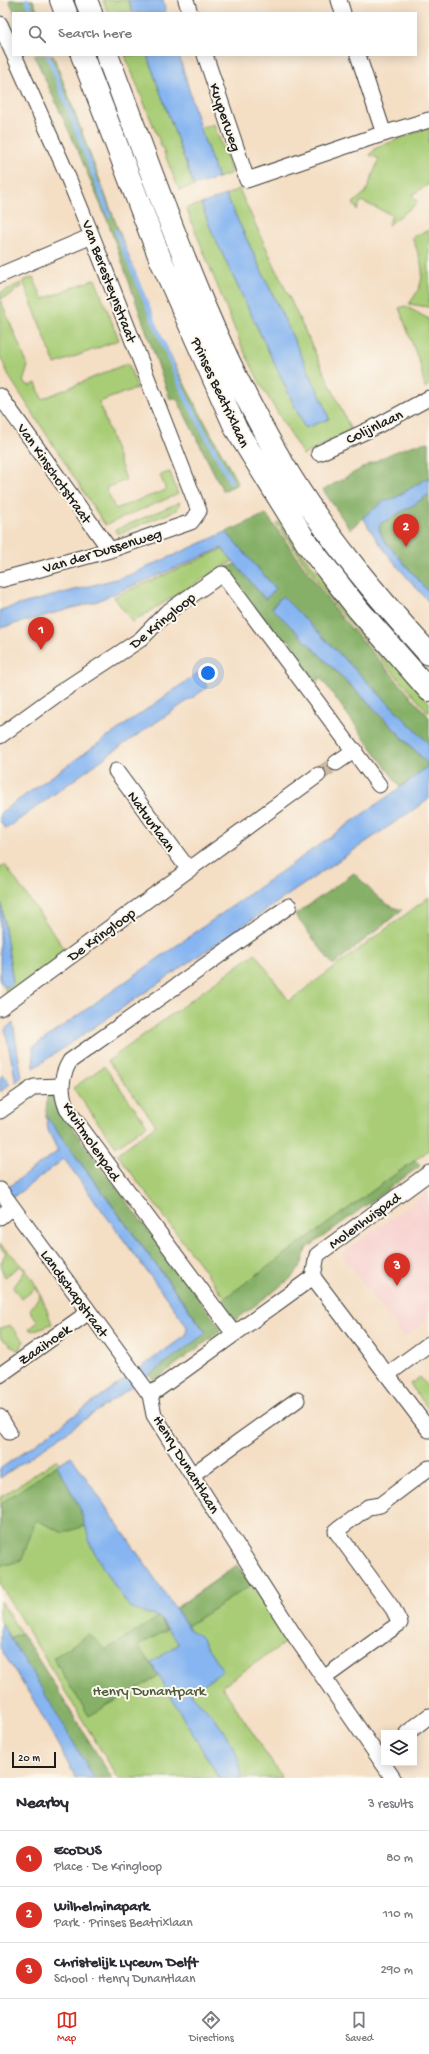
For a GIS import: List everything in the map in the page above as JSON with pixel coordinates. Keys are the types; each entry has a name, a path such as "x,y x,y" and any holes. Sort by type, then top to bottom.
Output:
{"main road":[{"path":"61,0 66,12"},
{"path":"86,0 91,12"},
{"name":"Prinses Beatrixlaan","path":"82,56 149,230 209,371 236,429 308,545 358,610 429,690"},
{"name":"Prinses Beatrixlaan","path":"107,56 196,288 260,424 284,467 326,531 374,594 429,654"}],"street":[{"path":"186,0 190,12"},
{"path":"339,0 343,12"},
{"name":"Van Beresteynstraat","path":"0,24 12,52"},
{"name":"Van Beresteynstraat","path":"14,56 63,165 92,236 199,511"},
{"name":"Kuyperweg","path":"205,56 247,180 384,134"},
{"path":"358,56 384,134 429,120"},
{"path":"0,275 92,236"},
{"name":"Van Kinschotstraat","path":"0,396 110,550"},
{"name":"Colijnlaan","path":"319,453 377,426 429,398"},
{"name":"Van der Dussenweg","path":"0,580 110,550 191,522 199,511"},
{"name":"De Kringloop","path":"0,736 59,693 137,642 166,613 222,574 379,784"},
{"path":"336,763 354,750"},
{"name":"Natuurlaan","path":"116,772 189,870"},
{"name":"De Kringloop","path":"0,1008 318,775"},
{"name":"Kruitmolenpad","path":"234,1334 67,1109 62,1099 61,1086 64,1071 70,1061 289,906"},
{"path":"0,1111 34,1087 61,1086"},
{"name":"Molenhuispad","path":"313,1277 317,1255 429,1173"},
{"path":"0,1216 7,1200"},
{"name":"Landschapstraat","path":"7,1200 141,1383"},
{"path":"313,1277 429,1430"},
{"name":"Henry Dunantlaan","path":"313,1277 234,1334 141,1383 154,1415 294,1635 324,1678 381,1753"},
{"name":"Zaaihoek","path":"0,1375 89,1312"},
{"path":"387,1375 429,1344"},
{"path":"192,1475 297,1400"},
{"path":"0,1417 9,1432"},
{"path":"324,1678 400,1623 393,1609 336,1531 368,1507 380,1505 429,1468"},
{"path":"411,1730 429,1716"},
{"name":"Henry Dunantlaan","path":"387,1766 393,1778"}],"shaded area":[{"path":"429,1191 429,1319 404,1338 341,1254"}],"green space":[{"path":"9,0 33,0 38,12 15,12"},
{"path":"103,0 128,0 133,12 108,12"},
{"path":"34,56 53,56 138,281 170,355 238,484 223,491 177,399 170,399 108,222 78,151"},
{"path":"125,56 147,56 194,186 179,190"},
{"path":"214,124 232,173 218,178 200,128"},
{"path":"429,127 429,184 412,195 418,203 388,225 392,215 361,201 357,210 353,203 366,192 379,159 370,155 376,148"},
{"path":"239,189 351,430 303,455 262,387 242,347 186,208 201,204 212,232 305,428 328,419 324,404 226,195"},
{"path":"429,230 428,307 409,304 422,279 421,264 412,237"},
{"path":"33,277 43,299 95,279 119,340 55,364 23,281"},
{"path":"21,283 22,287 13,291 14,293 0,299 0,293"},
{"path":"0,299 28,366 23,382 30,386 36,383 42,399 128,363 137,388 99,402 126,480 106,488 115,509 166,490 160,475 170,472 178,494 105,525 10,378 0,356"},
{"path":"405,306 429,319 429,385 425,388 420,364 399,308"},
{"path":"429,442 429,477 395,498 386,500 350,529 323,490 388,455 402,449"},
{"path":"429,494 429,592 383,539 379,524 415,504"},
{"path":"180,502 177,510 118,534 115,530"},
{"path":"266,514 336,611 429,717 429,744 282,596 272,607 429,765 400,787 321,678 313,684 291,652 295,648 288,639 284,642 256,609 225,568 236,564 265,599 276,589 226,532"},
{"path":"279,522 296,547 429,702 429,713 337,609 277,524"},
{"path":"223,549 233,561 132,622 114,597"},
{"path":"5,865 67,952 6,997 5,986 13,983 0,894 0,868"},
{"path":"354,873 381,900 394,908 402,910 333,965 295,915"},
{"path":"429,897 429,1150 225,1298 117,1154 156,1125 108,1061 255,953 289,1001"},
{"path":"104,1066 147,1125 116,1147 73,1088"},
{"path":"47,1094 52,1095 81,1140 222,1330 155,1380 149,1375 206,1332 46,1116"},
{"path":"415,1160 420,1166 306,1249 302,1263 294,1276 233,1322 218,1303"},
{"path":"0,1245 19,1262 33,1280 43,1300 52,1324 32,1331 29,1329 38,1322 30,1310 40,1295 36,1288 22,1299 13,1288 25,1271 20,1266 5,1277 1,1265 6,1253 0,1248"},
{"path":"10,1325 24,1341 18,1351 0,1337 0,1328"},
{"path":"420,1377 429,1388 429,1410 410,1384"},
{"name":"Henry Dunantpark","path":"57,1459 161,1618 238,1565 289,1640 222,1686 282,1778 118,1778 0,1585 0,1498"},
{"path":"57,1465 80,1508 85,1526 63,1533 36,1520 22,1560 0,1567 0,1504"},
{"path":"237,1565 250,1586 187,1626 176,1609"},
{"path":"0,1601 21,1633 10,1638 0,1622"},
{"path":"159,1617 167,1630 138,1646 159,1676 89,1716 53,1658 89,1634 106,1650"},
{"path":"21,1633 112,1778 94,1778 10,1638"}],"water":[{"path":"128,0 163,0 166,12 133,12"},
{"path":"147,56 179,56 200,128 218,178 194,186"},
{"path":"226,195 324,404 329,419 305,428 212,232 201,204"},
{"path":"429,477 429,494 415,504 380,524 379,528 383,539 429,592 429,602 385,551 363,517 386,500 395,498"},
{"path":"226,532 276,589 265,599 222,548 95,602 0,628 0,610 127,576"},
{"path":"282,596 429,744 429,765 385,719 272,608"},
{"path":"198,673 208,687 111,753 6,829 0,821 0,813"},
{"path":"429,765 429,799 34,1068 33,1047 408,782"},
{"path":"0,894 13,983 6,987 0,982"},
{"path":"13,1023 22,1077 16,1082 5,1029"},
{"path":"4,1075 10,1084 0,1092 0,1078"},
{"path":"46,1116 206,1333 149,1375 0,1478 0,1469 186,1335 187,1327 182,1319 64,1159 0,1207 0,1193 58,1151 48,1130"},
{"path":"71,1456 190,1630 200,1636 223,1671 191,1693 195,1699 211,1714 227,1736 239,1761 242,1778 219,1778 151,1663 179,1644 159,1617 131,1609 107,1575 91,1546 80,1508 57,1465"},
{"path":"0,1625 2,1625 38,1682 94,1778 76,1778 34,1701 0,1648"}],"waterway":[{"path":"27,0 32,12"},
{"path":"48,56 109,215"},
{"path":"116,231 186,398 231,482"}],"tunnel":[{"path":"318,775 336,763"}],"place":[{"name":"Wilhelminapark","path":"406,547"},
{"name":"EcoDUS","path":"41,650"},
{"name":"Christelijk Lyceum Delft","path":"397,1286"}]}
